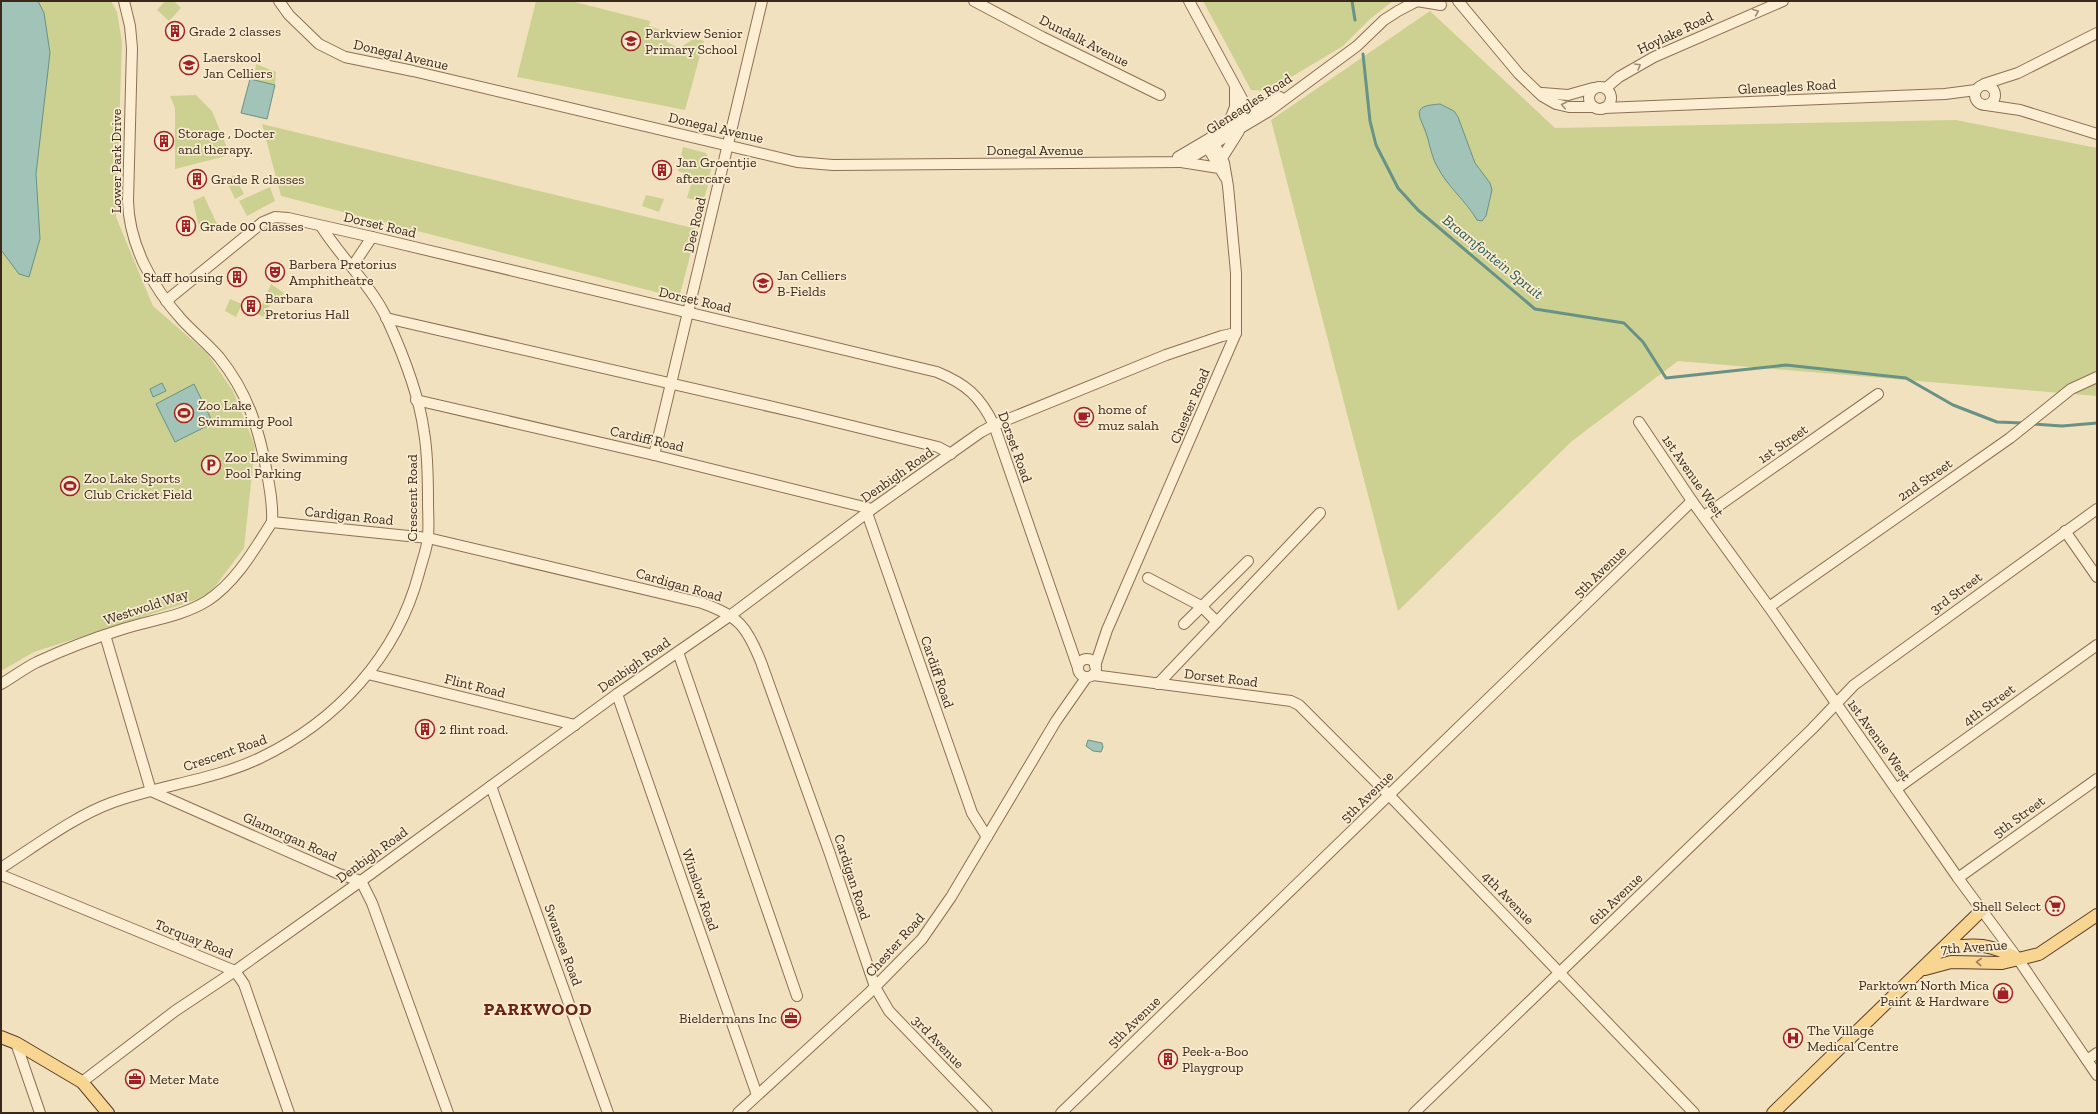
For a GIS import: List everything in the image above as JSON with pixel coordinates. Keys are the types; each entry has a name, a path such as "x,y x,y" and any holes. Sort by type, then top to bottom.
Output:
{"main road":[{"path":"1945,947 1982,910"},
{"path":"2018,959 2045,951 2097,914"},
{"name":"7th Avenue","path":"1773,1113 1945,947 1978,944 1999,948 2018,959"},
{"name":"7th Avenue","path":"1919,972 1943,963 2002,963 2018,959"},
{"path":"1,1037 16,1043 82,1082 108,1113"}],"street":[{"name":"Lower Park Drive","path":"124,1 130,26 132,48 128,194 130,220 143,261 166,301 220,358 244,396 253,415 261,440 272,506 272,522"},
{"name":"Dee Road","path":"654,455 762,1"},
{"name":"Dundalk Avenue","path":"974,1 1042,37 1160,95"},
{"path":"1189,1 1252,117"},
{"name":"Gleneagles Road","path":"1209,143 1227,127 1252,117 1306,83 1357,46 1384,20 1417,1 1440,3"},
{"path":"1440,3 1448,6 1457,1"},
{"name":"Gleneagles Road","path":"1457,1 1520,74 1539,92 1548,100 1556,104 1569,107 1629,107 1945,94 1981,95 2020,110"},
{"name":"Hoylake Road","path":"1608,91 1619,78 1654,57 1783,1"},
{"name":"Donegal Avenue","path":"278,3 319,44 345,57 413,71 728,146 811,164 1168,163 1181,162 1209,143"},
{"path":"1981,95 2018,73 2097,33"},
{"path":"1981,95 1992,103 1995,95 2018,73"},
{"path":"1227,127 1235,107 1235,84"},
{"path":"1539,92 1559,96 1600,86 1629,107"},
{"path":"1981,95 1991,86 1995,95 2020,110 2097,134"},
{"path":"1593,88 1588,98 1599,108 1610,103 1608,91"},
{"name":"Gleneagles Road","path":"1209,143 1241,128 1252,117"},
{"path":"1181,162 1221,163 1241,128"},
{"path":"1168,163 1209,143"},
{"name":"Chester Road","path":"738,1113 875,987 922,939 935,923 1087,669 1107,630 1236,333 1236,272 1227,180 1221,163 1209,143"},
{"name":"Dorset Road","path":"166,301 269,219 288,218 937,372 953,379 973,393 986,408 994,425 1070,647 1087,669 1114,679 1291,701 1300,705"},
{"name":"Crescent Road","path":"1,868 99,808 151,791 221,772 258,759 290,742 319,723 345,701 368,674 391,642 400,625 416,586 428,538 428,469 424,432 416,400 386,318 352,267 321,226"},
{"path":"352,267 372,237"},
{"path":"386,318 672,383 938,447 951,454"},
{"name":"Denbigh Road","path":"82,1082 175,1011 235,972 617,694 730,615 869,511 994,425 1166,355 1222,336 1236,333"},
{"name":"2nd Street","path":"1769,607 2010,438 2054,401 2078,384 2097,377"},
{"name":"1st Street","path":"1704,516 1878,394"},
{"name":"Cardiff Road","path":"416,400 654,455 869,511 970,807 987,837"},
{"name":"1st Avenue West","path":"1639,422 1692,501 1769,607 1835,704 1958,878 2018,959 2097,1075"},
{"name":"5th Avenue","path":"1061,1113 1692,501"},
{"name":"3rd Street","path":"1835,704 1854,685 2097,509"},
{"path":"1158,684 1320,513"},
{"name":"Cardigan Road","path":"272,522 428,538 702,603 730,615 748,632 761,662 830,854 875,987"},
{"name":"Westwold Way","path":"1,684 36,663 105,635 166,618 206,601 221,590 241,568 272,522"},
{"path":"2065,531 2097,577"},
{"path":"1184,624 1248,561"},
{"path":"1148,578 1201,606 1217,622"},
{"path":"105,635 151,791"},
{"name":"4th Street","path":"1896,789 2097,645"},
{"path":"678,652 797,996"},
{"name":"Flint Road","path":"368,674 575,725"},
{"name":"Winslow Road","path":"617,694 757,1094"},
{"name":"6th Avenue","path":"1414,1113 1807,735 1835,704"},
{"name":"4th Avenue","path":"1300,705 1389,795 1694,1113"},
{"name":"5th Street","path":"1958,878 2097,779"},
{"name":"Swansea Road","path":"491,786 608,1113"},
{"name":"Glamorgan Road","path":"151,791 339,874 361,881"},
{"name":"Torquay Road","path":"1,875 235,972 244,984 289,1113"},
{"path":"361,881 372,903 448,1113"},
{"name":"3rd Avenue","path":"875,987 889,1011 986,1113"},
{"path":"16,1043 40,1113"},
{"path":"2087,1060 2097,1053"}],"green space":[{"path":"1,1 111,1 117,12 122,42 116,217 153,306 207,353 233,391 255,446 244,548 208,596 34,652 1,671"},
{"path":"165,1 174,1 181,8 169,21 157,10"},
{"path":"536,1 571,1 650,21 649,26 664,31 667,42 679,48 695,38 704,41 685,110 517,77"},
{"path":"1203,1 1393,1 1370,19 1343,46 1268,91 1251,90"},
{"path":"1430,11 1555,128 1956,120 2097,148 2097,396 1678,361 1572,441 1398,611 1271,120"},
{"path":"256,64 276,72 275,85 254,80"},
{"path":"196,95 212,111 230,155 175,169 175,108 170,96"},
{"path":"262,124 697,229 679,298 281,196"},
{"path":"683,147 706,153 712,167 708,181 678,171"},
{"path":"234,175 244,194 235,199 226,180"},
{"path":"692,181 708,185 703,202 687,198"},
{"path":"270,187 275,201 247,216 239,201"},
{"path":"646,195 664,199 659,212 642,206"},
{"path":"204,196 217,224 200,232 193,201"},
{"path":"271,284 284,293 277,302 273,300 263,317 258,314"},
{"path":"230,299 242,304 236,317 225,311"}],"water":[{"path":"1,1 38,1 44,13 50,53 36,174 40,239 29,277 19,274 1,250"},
{"path":"250,79 275,85 267,119 241,113"},
{"path":"1440,104 1454,111 1458,117 1475,163 1490,183 1492,190 1486,216 1482,221 1477,220 1442,175 1433,156 1419,113 1424,107"},
{"path":"162,383 166,391 153,397 150,389"},
{"name":"Zoo Lake Swimming Pool","path":"194,384 213,423 175,442 156,404"},
{"path":"1088,740 1102,743 1103,747 1101,752 1093,751 1086,746"}],"waterway":[{"name":"Braamfontein Spruit","path":"1352,1 1355,20"},
{"name":"Braamfontein Spruit","path":"1363,54 1370,121 1376,145 1398,188 1418,210 1535,309 1624,323 1643,342 1666,378 1786,365 1906,378 1953,405 1997,422 2023,423"},
{"name":"Braamfontein Spruit","path":"2033,424 2062,426 2097,423"}],"place":[{"name":"Grade 2 classes","path":"175,31"},
{"name":"Parkview Senior Primary School","path":"631,41"},
{"name":"Laerskool Jan Celliers","path":"189,65"},
{"name":"Storage , Docter and therapy.","path":"164,141"},
{"name":"Jan Groentjie aftercare","path":"662,170"},
{"name":"Grade R classes","path":"197,179"},
{"name":"Grade 00 Classes","path":"186,226"},
{"name":"Barbera Pretorius Amphitheatre","path":"275,272"},
{"name":"Staff housing","path":"237,277"},
{"name":"Jan Celliers B-Fields","path":"763,283"},
{"name":"Barbara Pretorius Hall","path":"251,306"},
{"name":"Zoo Lake Swimming Pool","path":"184,413"},
{"name":"home of muz salah","path":"1084,417"},
{"name":"Zoo Lake Swimming Pool Parking","path":"211,465"},
{"name":"Zoo Lake Sports Club Cricket Field","path":"70,486"},
{"name":"2 flint road.","path":"425,729"},
{"name":"Shell Select","path":"2055,906"},
{"name":"Parktown North Mica Paint & Hardware","path":"2003,993"},
{"name":"Bieldermans Inc","path":"791,1018"},
{"name":"The Village Medical Centre","path":"1793,1038"},
{"name":"Peek-a-Boo Playgroup","path":"1168,1059"},
{"name":"Meter Mate","path":"135,1079"}],"district":[{"name":"PARKWOOD","path":"538,1009"}]}
